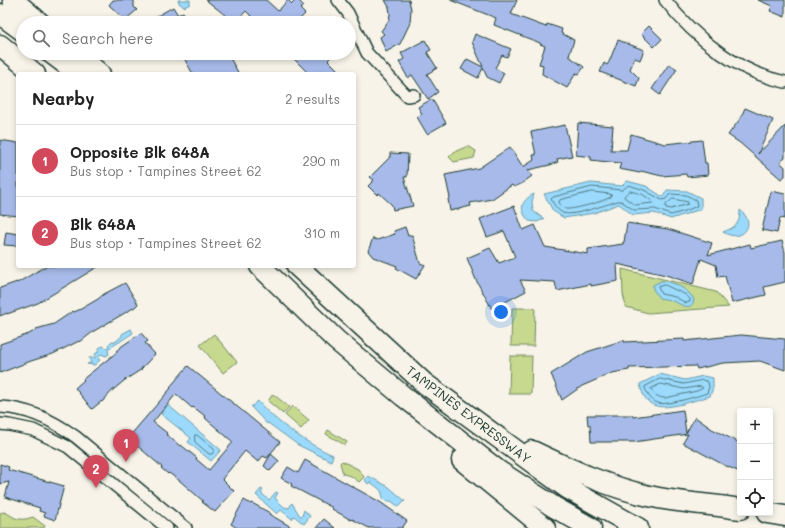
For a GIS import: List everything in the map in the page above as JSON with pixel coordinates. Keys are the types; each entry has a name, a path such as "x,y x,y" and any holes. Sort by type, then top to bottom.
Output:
{"highway":[{"path":"12,0 31,16"},
{"path":"0,14 16,26"},
{"path":"0,45 16,58"},
{"path":"18,60 33,72"},
{"path":"60,60 76,72"},
{"path":"83,60 98,72"},
{"path":"0,64 16,73"},
{"name":"TAMPINES EXPRESSWAY","path":"262,268 336,340 403,396 500,472 590,528"},
{"name":"TAMPINES EXPRESSWAY","path":"299,268 424,383 567,488 638,528"},
{"path":"336,340 395,405 545,528"},
{"path":"489,431 502,434 567,468 609,485 649,496 737,509"},
{"path":"773,514 785,516"}],"street":[{"path":"338,0 349,16"},
{"path":"665,0 680,18 719,52 752,71 772,79 785,82"},
{"path":"356,30 367,53 407,96 414,96"},
{"path":"0,407 36,415 59,424 186,528"},
{"path":"0,424 33,430 68,446 167,528"}],"green space":[{"path":"468,146 476,151 474,158 454,162 449,157 454,152"},
{"path":"622,269 716,292 729,307 648,313 626,307 623,294"},
{"path":"512,308 535,308 534,346 511,346"},
{"path":"214,334 237,362 223,373 200,345"},
{"path":"510,356 532,356 531,394 509,394"},
{"path":"273,394 289,407 283,414 268,401"},
{"path":"292,406 309,420 301,429 285,415"},
{"path":"328,430 347,442 345,445 326,434"},
{"path":"342,461 358,469 364,477 359,482 351,476 343,474 340,463"},
{"path":"4,512 18,519 33,517 45,526 44,528 0,528 0,513"}],"water":[{"path":"178,0 190,0 190,4 184,7"},
{"path":"627,181 646,186 663,197 667,190 687,191 701,198 701,209 671,219 654,213 633,215 619,204 594,213 564,218 553,211 544,194 591,183 622,186"},
{"path":"534,194 532,202 533,211 544,219 537,222 529,221 522,209 522,206 526,200"},
{"path":"740,210 748,221 748,226 745,231 736,236 723,232 734,227 738,222"},
{"path":"661,281 670,282 680,286 692,296 694,300 693,304 688,307 659,298 653,289 653,285"},
{"path":"131,329 133,333 110,348 108,351 109,354 106,356 101,354 98,358 100,360 95,365 87,364 91,363 89,358 95,358 95,354 98,352 99,348 103,346 106,348 109,347 108,345 112,341 115,342 122,336 122,334"},
{"path":"660,374 685,380 703,376 713,378 713,388 710,396 707,397 675,406 655,406 646,399 642,393 640,384"},
{"path":"258,401 292,432 333,455 331,461 298,445 268,423 267,424 251,407"},
{"path":"168,405 221,450 211,461 188,442 191,438 161,414"},
{"path":"368,476 389,487 405,501 399,507 391,501 385,501 383,499 382,492 370,482 368,484 365,480"},
{"path":"261,489 263,490 261,493 269,500 276,492 278,493 275,498 284,507 289,508 292,503 300,516 302,516 304,510 310,516 304,524 294,516 292,519 281,510 277,514 256,495"}],"building":[{"path":"113,0 134,0 134,7 137,10 130,16 121,16 109,5"},
{"path":"206,0 266,0 278,11 288,0 292,4 298,0 304,6 300,9 305,14 303,16 251,16 246,11 241,16 226,16"},
{"path":"385,0 409,0 411,9 410,23 400,44 386,52 380,37 384,34 381,31 389,20 390,14 389,7"},
{"path":"450,0 517,0 511,14 546,27 547,24 562,29 561,33 574,40 569,56 584,67 579,74 576,73 567,88 542,74 543,65 539,64 545,46 494,25 496,18"},
{"path":"758,0 785,0 785,17 770,11 772,6"},
{"path":"173,7 178,15 183,12 186,16 157,16"},
{"path":"649,26 662,39 654,47 641,34"},
{"path":"475,34 511,49 507,57 502,55 495,68 504,73 499,83 487,77 483,68 478,78 461,69 467,59 483,67 472,42"},
{"path":"425,40 431,50 427,52 437,68 427,74 438,92 428,99 412,75 408,78 399,62 404,59 401,53"},
{"path":"618,40 644,50 640,60 635,58 630,69 639,78 636,86 600,72 604,63 607,65 609,62"},
{"path":"185,60 231,60 238,72 192,72"},
{"path":"295,60 328,60 340,72 307,72"},
{"path":"669,64 677,69 660,95 652,89"},
{"path":"432,99 446,123 427,134 417,117 422,114 418,107"},
{"path":"745,108 773,120 758,154 785,126 785,158 780,162 785,167 785,176 781,179 740,143 728,135 740,119"},
{"path":"578,123 613,126 611,150 627,150 631,134 665,144 702,140 708,175 687,177 686,174 662,176 641,171 640,173 619,169 621,163 591,160 591,157 576,155"},
{"path":"565,125 572,156 557,159 558,162 550,165 528,170 532,176 521,184 514,187 512,185 492,199 470,203 471,206 450,211 448,199 450,198 445,175 479,168 510,147 523,167 534,160 533,155 536,155 531,132"},
{"path":"0,140 16,143 16,216 0,214"},
{"path":"390,153 408,154 407,177 404,177 413,206 393,210 392,205 379,193 377,195 368,186 374,180 370,177 390,157"},
{"path":"771,191 785,194 785,219 780,218 777,233 762,230"},
{"path":"514,206 523,230 535,225 545,247 588,254 588,249 623,244 627,223 668,229 712,243 708,255 750,244 751,248 782,241 785,252 785,282 764,287 766,295 732,303 725,276 718,277 716,265 701,259 693,284 666,275 617,264 618,281 591,286 591,284 557,291 555,282 520,280 526,291 492,309 476,280 467,258 490,248 499,263 515,257 504,231 487,237 480,219"},
{"path":"405,227 408,236 412,235 420,263 425,265 416,279 396,268 397,266 373,257 368,251 373,238 377,240 395,234 394,231"},
{"path":"6,232 16,234 16,246 4,245"},
{"path":"43,268 96,268 38,303 0,316 0,288 17,283"},
{"path":"125,283 138,304 135,307 94,331 80,342 79,341 53,354 0,373 0,344 29,334 36,329 54,324 73,311 74,312 81,309 104,294"},
{"path":"141,333 148,341 145,343 155,354 142,369 125,380 102,402 92,409 75,388 84,380 83,379 117,352 116,351 122,346"},
{"path":"741,335 785,339 785,370 760,361 723,363 697,369 696,366 629,368 629,370 612,373 582,386 562,400 551,374 587,352 624,340 624,342 684,339 684,341"},
{"path":"188,366 280,442 267,458 263,456 258,462 245,451 222,479 234,491 215,512 180,481 169,473 168,474 128,438 171,388 170,387","holes":["176,394 192,408 193,407 200,412 233,442 209,470 196,459 197,458 181,445 180,446 153,422"]},
{"path":"683,410 686,433 695,417 712,429 737,442 737,471 683,443 688,434 634,442 591,442 590,425 588,425 587,415 633,415 633,417"},
{"path":"271,454 279,461 270,471 264,466"},
{"path":"305,460 380,502 407,521 402,528 369,528 352,519 351,520 332,509 333,508 291,486 292,484 281,478 288,467 298,473"},
{"path":"0,464 9,467 8,470 64,486 55,520 44,516 45,513 39,511 40,508 5,497 9,482 0,484"},
{"path":"244,500 270,513 269,514 293,528 237,528 231,524"},
{"path":"324,519 335,528 316,528"}],"place":[{"name":"Opposite Blk 648A","path":"126,462"},
{"name":"Blk 648A","path":"96,488"}]}
